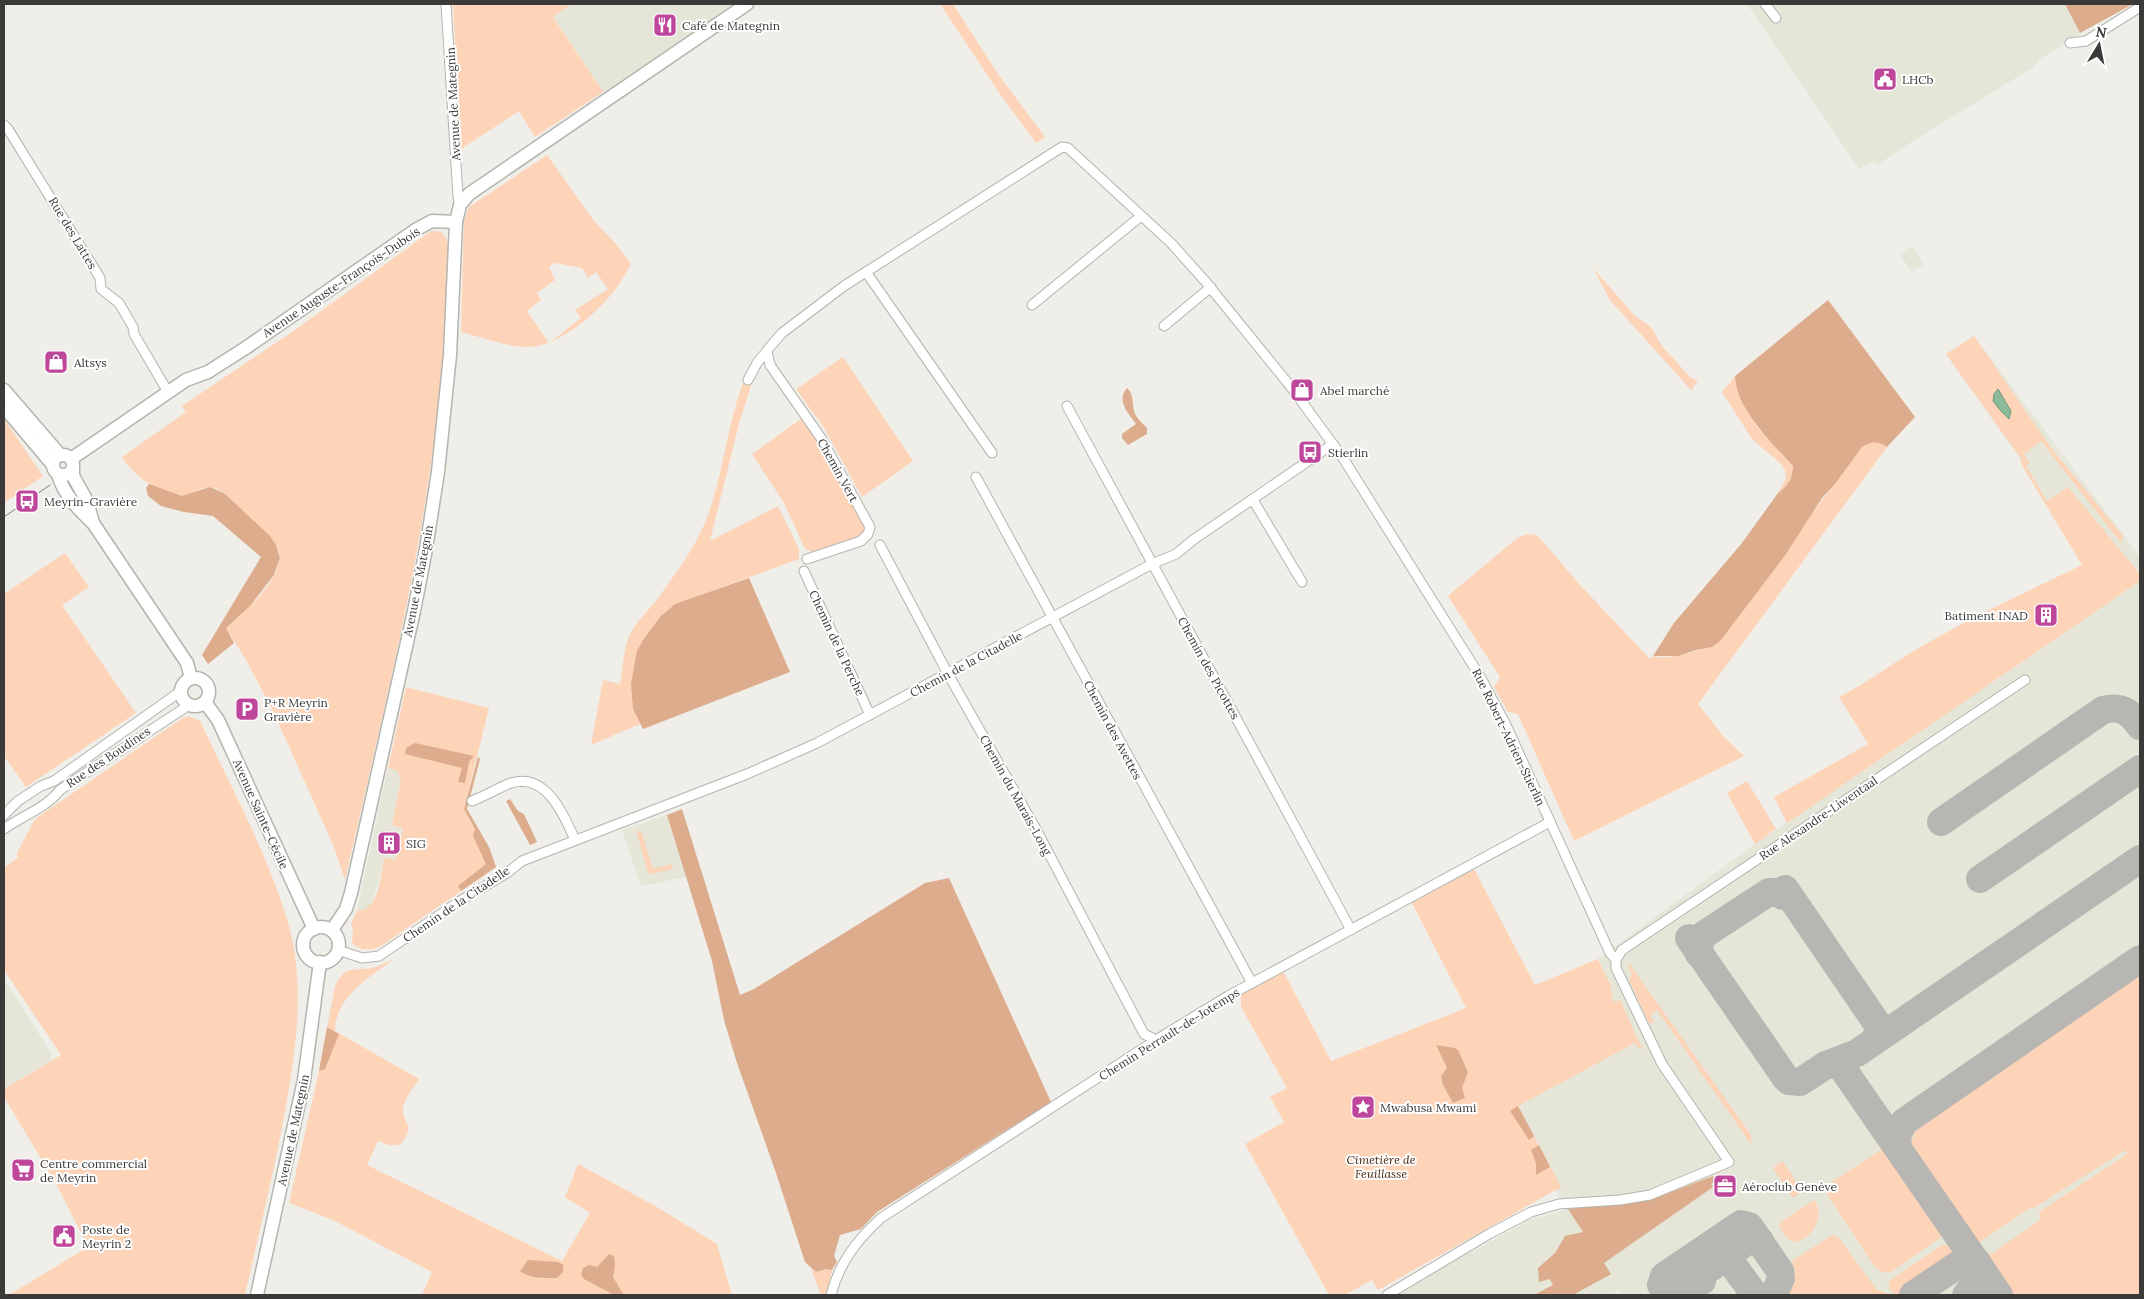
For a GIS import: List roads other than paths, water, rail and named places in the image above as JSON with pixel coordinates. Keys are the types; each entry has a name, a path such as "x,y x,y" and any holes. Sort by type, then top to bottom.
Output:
{"main road":[{"path":"456,222 460,204 469,194 747,4"},
{"name":"Avenue Auguste-François-Dubois","path":"63,464 186,380 208,372 248,346 426,224 437,221 456,222"},
{"name":"Avenue de Mategnin","path":"332,930 346,909 351,893 426,549 438,472 450,363 456,222"},
{"path":"4,390 63,464 60,480 76,508 93,523 186,663 191,678"},
{"path":"4,407 63,464"},
{"path":"191,678 200,678 206,683 210,692 205,702 200,705 189,705 182,696 181,691 186,681 191,678"},
{"name":"Avenue Sainte-Cécile","path":"205,702 218,720 314,929"},
{"path":"324,927 332,930 339,941 338,950 331,959 320,962 310,959 304,950 306,936 314,929 324,927"},
{"name":"Avenue de Mategnin","path":"257,1295 304,1080 320,962"}],"street":[{"name":"Avenue de Mategnin","path":"446,4 458,197 460,204"},
{"path":"1765,4 1776,18"},
{"path":"2070,43 2086,41 2140,7"},
{"name":"Rue des Lattes","path":"4,125 100,278 102,289 119,303 134,327 134,334 168,392"},
{"name":"Rue Robert-Adrien-Stierlin","path":"866,272 1062,147 1068,148 1171,243 1211,287 1292,387 1333,444 1481,678 1506,725 1587,905 1610,953 1616,960 1616,968 1662,1064 1729,1162 1650,1195 1626,1200 1559,1204 1531,1212 1489,1234 1387,1295"},
{"path":"1032,305 1141,216"},
{"path":"748,380 767,351 782,333 844,286 866,272 992,453"},
{"path":"1164,326 1211,287"},
{"name":"Chemin Vert","path":"767,351 770,365 821,438 870,527 868,534 861,541 807,559"},
{"name":"Chemin des Picottes","path":"1066,406 1351,930"},
{"name":"Chemin de la Citadelle","path":"338,950 362,958 379,956 460,901 507,873 514,866 535,855 771,764 870,716 1152,564 1176,554 1193,540 1333,444"},
{"name":"Chemin des Avettes","path":"976,478 1252,983"},
{"path":"1253,500 1302,582"},
{"name":"Chemin du Marais-Long","path":"880,546 948,674 1037,831 1144,1034 1156,1040"},
{"name":"Chemin de la Perche","path":"804,570 870,716"},
{"name":"Rue Alexandre-Liwentaal","path":"1616,960 1622,950 2025,680"},
{"name":"Rue des Boudines","path":"4,815 18,801 41,786 54,781 181,691"},
{"name":"Rue des Boudines","path":"4,829 42,806 60,790 189,705"},
{"path":"472,801 512,783 540,786 558,805 575,840"},
{"name":"Chemin Perrault-de-Jotemps","path":"830,1295 839,1270 848,1253 881,1218 1156,1040 1252,983 1550,822"}],"tram line":[{"path":"4,517 50,485"}],"place":[{"name":"Café de Mategnin","path":"665,25"},
{"name":"LHCb","path":"1885,79"},
{"name":"Altsys","path":"56,362"},
{"name":"Abel marché","path":"1302,390"},
{"name":"Stierlin","path":"1310,452"},
{"name":"Meyrin-Gravière","path":"27,501"},
{"name":"Batiment INAD","path":"2046,615"},
{"name":"P+R Meyrin Gravière","path":"247,709"},
{"name":"SIG","path":"389,843"},
{"name":"Mwabusa Mwami","path":"1363,1107"},
{"name":"Centre commercial de Meyrin","path":"23,1170"},
{"name":"Aéroclub Genève","path":"1725,1186"},
{"name":"Poste de Meyrin 2","path":"64,1236"}],"park label":[{"name":"Cimetière de Feuillasse","path":"1381,1166"}]}
